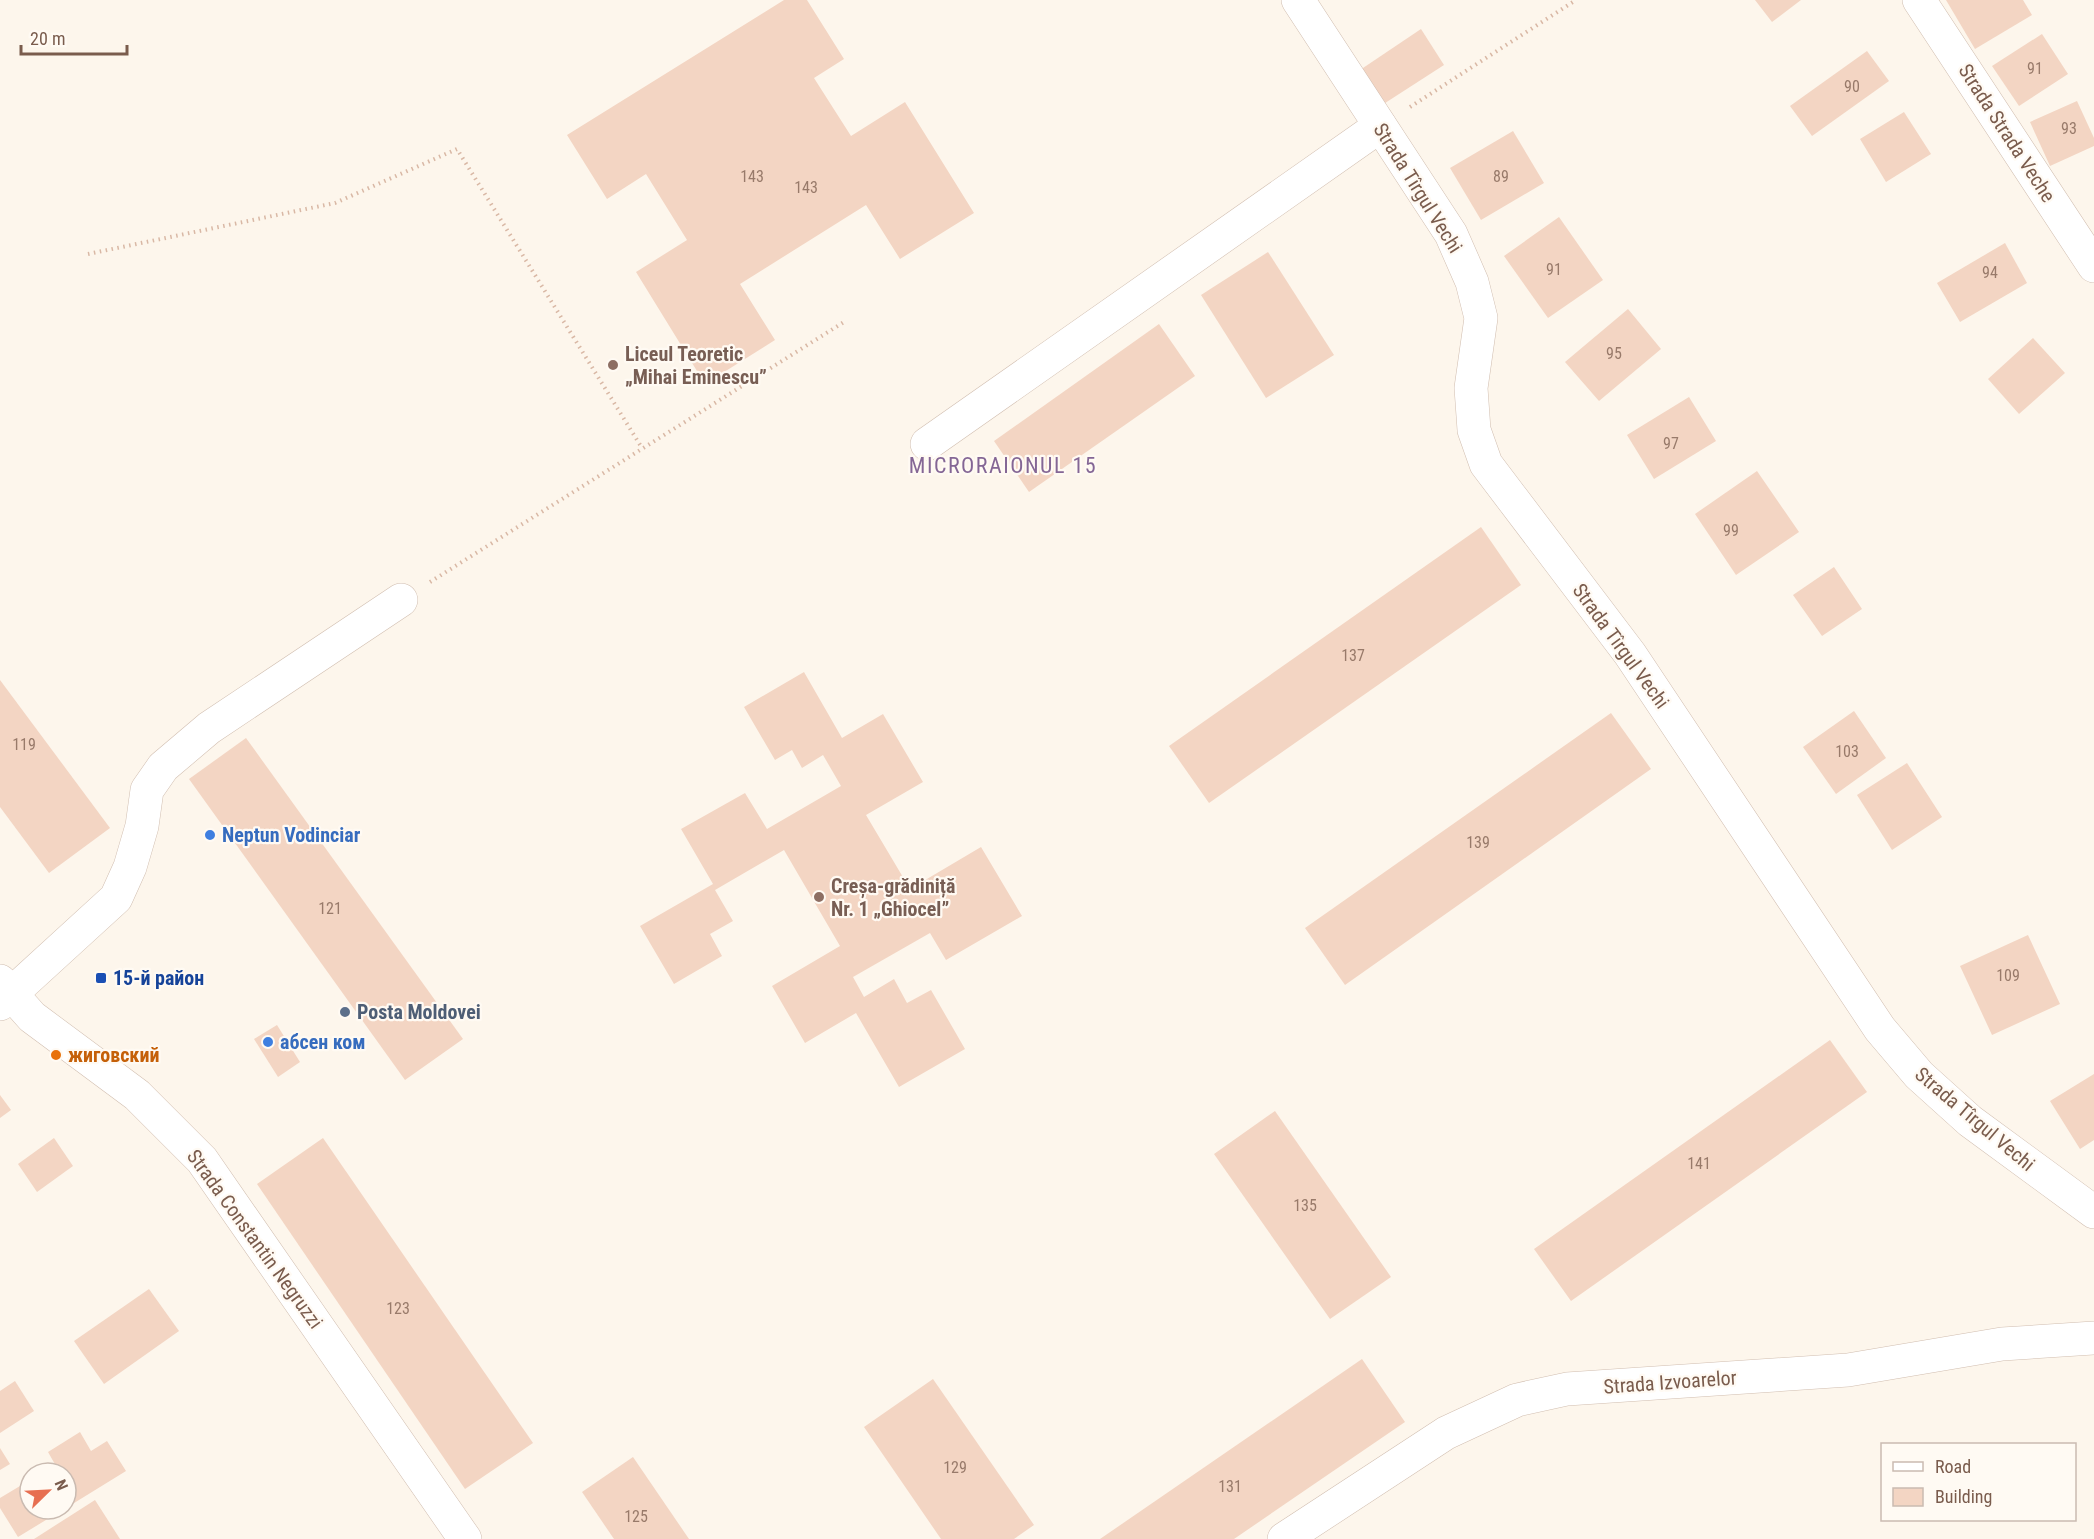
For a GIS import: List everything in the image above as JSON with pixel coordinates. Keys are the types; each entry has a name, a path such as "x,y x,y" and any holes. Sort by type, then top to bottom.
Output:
{"street":[{"name":"Strada Tîrgul Vechi","path":"1298,0 1451,234 1472,282 1481,318 1471,388 1474,430 1486,464 1630,654 1880,1029 1919,1075 1970,1121 2094,1212"},
{"name":"Strada Strada Veche","path":"1919,0 2094,266"},
{"path":"927,444 1380,126"},
{"path":"4,994 116,898 130,867 142,826 147,790 163,767 209,728 401,600"},
{"name":"Strada Constantin Negruzzi","path":"4,994 137,1095 202,1160 465,1539"},
{"name":"Strada Izvoarelor","path":"1284,1539 1446,1433 1517,1400 1567,1389 1848,1371 2002,1344 2094,1338"}],"path":[{"path":"1380,126 1576,0"},
{"path":"88,254 335,203 457,149 642,448"},
{"path":"401,600 844,322"}],"building":[{"path":"784,0 807,0 844,59 814,78 851,136 905,102 974,213 900,259 866,205 740,284 775,340 705,384 636,272 687,240 646,174 607,199 567,135"},
{"path":"1755,0 1801,0 1772,22"},
{"path":"1946,0 2023,0 2032,15 1975,49"},
{"path":"1421,29 1444,65 1382,105 1360,70"},
{"path":"2042,34 2068,74 2019,106 1992,66"},
{"path":"1867,51 1889,81 1812,136 1790,106"},
{"path":"2077,101 2094,138 2094,146 2050,166 2030,122"},
{"path":"1904,112 1931,154 1886,182 1860,139"},
{"path":"1513,131 1544,183 1481,220 1450,168"},
{"path":"1559,217 1603,280 1548,318 1504,256"},
{"path":"2005,243 2027,283 1960,322 1937,283"},
{"path":"1268,252 1334,355 1266,398 1201,295"},
{"path":"1628,309 1661,349 1599,401 1565,362"},
{"path":"1159,324 1195,376 1029,492 994,441"},
{"path":"2033,338 2065,373 2019,414 1988,379"},
{"path":"1689,397 1716,441 1654,479 1627,435"},
{"path":"1757,471 1799,532 1736,575 1695,514"},
{"path":"1481,527 1521,585 1209,803 1169,746"},
{"path":"1834,567 1862,609 1822,636 1793,595"},
{"path":"804,672 842,738 883,714 923,782 866,815 910,889 981,847 1022,916 946,960 930,933 853,977 864,997 894,979 907,1003 931,990 965,1049 899,1087 856,1013 805,1043 772,986 840,946 784,850 715,890 733,921 710,934 722,956 674,984 640,926 713,884 681,829 745,793 767,829 841,786 823,755 802,768 792,750 775,760 744,707"},
{"path":"0,680 110,828 49,873 0,807"},
{"path":"1854,711 1886,758 1836,794 1803,747"},
{"path":"1611,713 1651,769 1345,985 1305,928"},
{"path":"246,738 463,1039 405,1080 189,779"},
{"path":"1907,763 1942,817 1892,850 1857,795"},
{"path":"2028,935 2060,1004 1992,1035 1960,966"},
{"path":"277,1025 300,1062 278,1077 254,1039"},
{"path":"1830,1040 1867,1092 1571,1301 1534,1249"},
{"path":"2094,1074 2094,1140 2080,1149 2050,1101"},
{"path":"0,1095 11,1110 0,1118"},
{"path":"1275,1111 1391,1277 1330,1319 1214,1154"},
{"path":"54,1138 73,1166 37,1192 18,1164"},
{"path":"323,1138 533,1443 465,1489 257,1184"},
{"path":"149,1289 179,1331 104,1384 74,1341"},
{"path":"1362,1359 1405,1422 1234,1539 1100,1539"},
{"path":"933,1379 1034,1525 1014,1539 941,1539 864,1427"},
{"path":"15,1381 34,1411 0,1433 0,1391"},
{"path":"80,1432 91,1451 107,1441 126,1471 78,1501 78,1461 53,1461 48,1452"},
{"path":"0,1448 10,1464 0,1470"},
{"path":"633,1457 689,1539 614,1539 582,1492"},
{"path":"18,1487 18,1521 44,1521 18,1537 0,1508 0,1498"},
{"path":"95,1500 120,1539 34,1539 62,1521 78,1521 78,1511"}],"place":[{"name":"Liceul Teoretic „Mihai Eminescu”","path":"613,365"},
{"name":"Neptun Vodinciar","path":"210,835"},
{"name":"Creșa-grădiniță Nr. 1 „Ghiocel”","path":"819,897"},
{"name":"15-й район","path":"101,978"},
{"name":"Posta Moldovei","path":"345,1012"},
{"name":"абсен ком","path":"268,1042"},
{"name":"жиговский","path":"56,1055"}],"district":[{"name":"MICRORAIONUL 15","path":"1003,465"}]}
